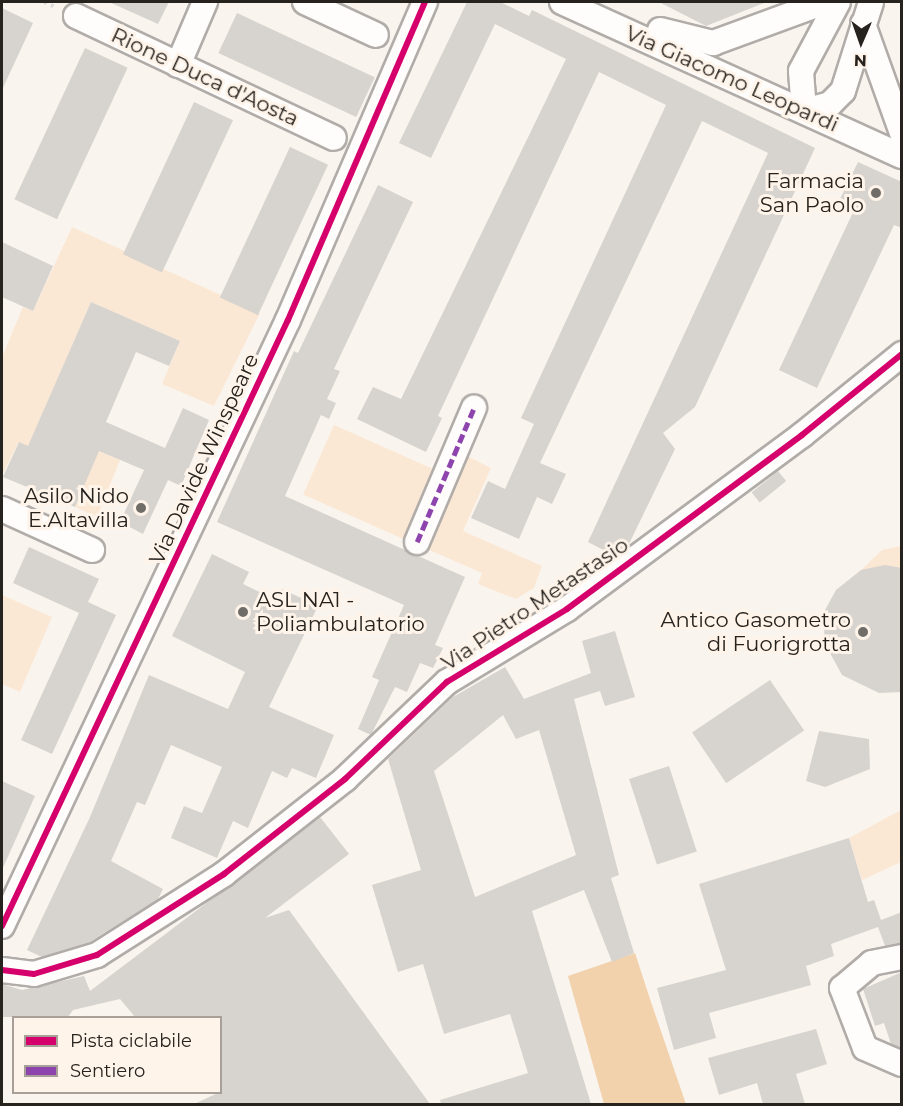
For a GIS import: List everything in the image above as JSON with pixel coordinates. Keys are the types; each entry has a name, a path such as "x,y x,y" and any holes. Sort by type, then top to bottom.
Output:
{"street":[{"path":"178,65 206,2"},
{"path":"304,2 376,35"},
{"name":"Via Davide Winspeare","path":"2,926 288,320 425,2"},
{"name":"Via Giacomo Leopardi","path":"562,2 902,156"},
{"name":"Via Giacomo Leopardi","path":"598,2 673,36 720,42 825,2"},
{"path":"838,2 801,71 804,111 830,104 843,91 867,11"},
{"path":"867,11 902,133"},
{"name":"Rione Duca d'Aosta","path":"76,16 334,138"},
{"name":"Via Pietro Metastasio","path":"2,970 34,974 97,955 224,874 345,779 447,682 567,609 802,435 902,354"},
{"path":"417,542 474,408"},
{"path":"2,509 92,550"},
{"path":"902,957 872,963 842,988 865,1048 902,1064"}],"shaded area":[{"path":"72,227 260,313 214,406 162,384 180,341 91,302 38,424 120,460 97,517 75,507 89,473 18,443 2,476 2,357 23,307 33,311"},
{"path":"334,425 438,471 407,541 303,494"},
{"path":"465,455 491,468 463,531 542,566 534,588 516,599 478,584 482,573 427,549"},
{"path":"901,546 901,568 861,570 882,550"},
{"path":"2,595 52,617 20,692 2,684"},
{"path":"901,810 901,862 862,880 849,838"},
{"path":"635,953 686,1104 604,1104 568,976"}],"building":[{"path":"109,2 169,2 158,24"},
{"path":"467,2 500,2 529,16 532,10 815,148 695,407 663,433 675,449 628,546 615,556 588,542 768,153 702,121 540,463 566,474 552,504 537,497 519,539 471,518 488,481 505,489 534,424 521,418 666,105 599,72 438,416 442,418 426,452 357,419 373,387 401,399 566,59 495,24 431,158 399,143"},
{"path":"659,2 763,2 764,3 706,26"},
{"path":"2,8 33,23 2,90"},
{"path":"237,13 375,77 356,117 218,53"},
{"path":"85,48 128,68 57,219 14,199"},
{"path":"194,102 233,120 162,272 123,254"},
{"path":"290,147 328,165 258,315 220,297"},
{"path":"858,162 902,182 902,228 894,225 817,388 779,370 855,208 839,201"},
{"path":"378,185 413,202 334,369 340,371 327,399 336,403 329,419 321,415 285,496 465,577 435,645 443,648 433,668 420,663 407,692 395,687 371,735 358,729 379,680 372,677 404,605 217,522 294,351 298,353"},
{"path":"2,242 53,266 33,311 2,297"},
{"path":"91,302 180,341 169,366 136,352 106,422 165,448 183,408 209,420 181,486 168,480 143,534 120,522 144,470 99,451 75,507 3,477 19,442 28,446"},
{"path":"778,471 786,481 760,502 752,492"},
{"path":"29,547 99,579 88,602 116,615 52,754 21,740 79,613 13,583"},
{"path":"212,554 249,572 243,584 276,600 282,589 318,606 269,707 334,735 316,778 292,768 287,778 272,771 248,828 233,821 217,858 171,838 184,806 202,813 222,767 171,745 145,805 137,802 111,861 163,889 158,899 88,943 42,957 27,950 90,817 149,675 228,709 245,672 172,636"},
{"name":"Antico Gasometro di Fuorigrotta","path":"885,565 902,568 902,692 879,693 842,675 824,642 825,610 836,590 861,570"},
{"path":"615,631 635,697 605,706 600,691 574,699 619,875 611,878 634,953 612,962 584,890 532,911 591,1104 441,1104 440,1100 528,1073 510,1014 444,1034 423,964 398,972 372,885 421,870 388,759 453,697 505,667 524,699 591,673 582,641","holes":["503,715 516,739 539,730 576,855 475,897 434,771"]},
{"path":"770,680 804,731 726,783 692,733"},
{"path":"819,731 869,739 870,769 825,787 806,781"},
{"path":"669,766 697,852 657,865 629,779"},
{"path":"2,781 35,796 2,870"},
{"path":"320,817 349,854 265,918 289,910 430,1104 194,1104 216,1094 222,1094 222,1016 134,1016 120,999 73,1010 69,1016 2,1017 2,984 22,990 84,976 90,991"},
{"path":"849,838 868,902 874,900 881,920 902,912 902,943 885,946 878,927 831,944 834,956 806,966 811,985 709,1013 716,1038 674,1050 657,988 726,970 699,884"},
{"path":"902,972 902,1048 891,1044 884,1023 875,1026 863,989"},
{"path":"816,1029 827,1064 796,1074 805,1104 763,1104 757,1083 719,1095 708,1058"}],"marked path":[{"path":"417,542 474,408"}],"cycle path":[{"path":"2,926 288,320 425,2"},
{"path":"2,970 34,974 97,955 224,874 345,779 447,682 567,609 802,435 902,354"}],"place":[{"name":"Farmacia San Paolo","path":"876,193"},
{"name":"Asilo Nido E.Altavilla","path":"141,508"},
{"name":"ASL NA1 - Poliambulatorio","path":"243,612"},
{"name":"Antico Gasometro di Fuorigrotta","path":"863,632"}]}
